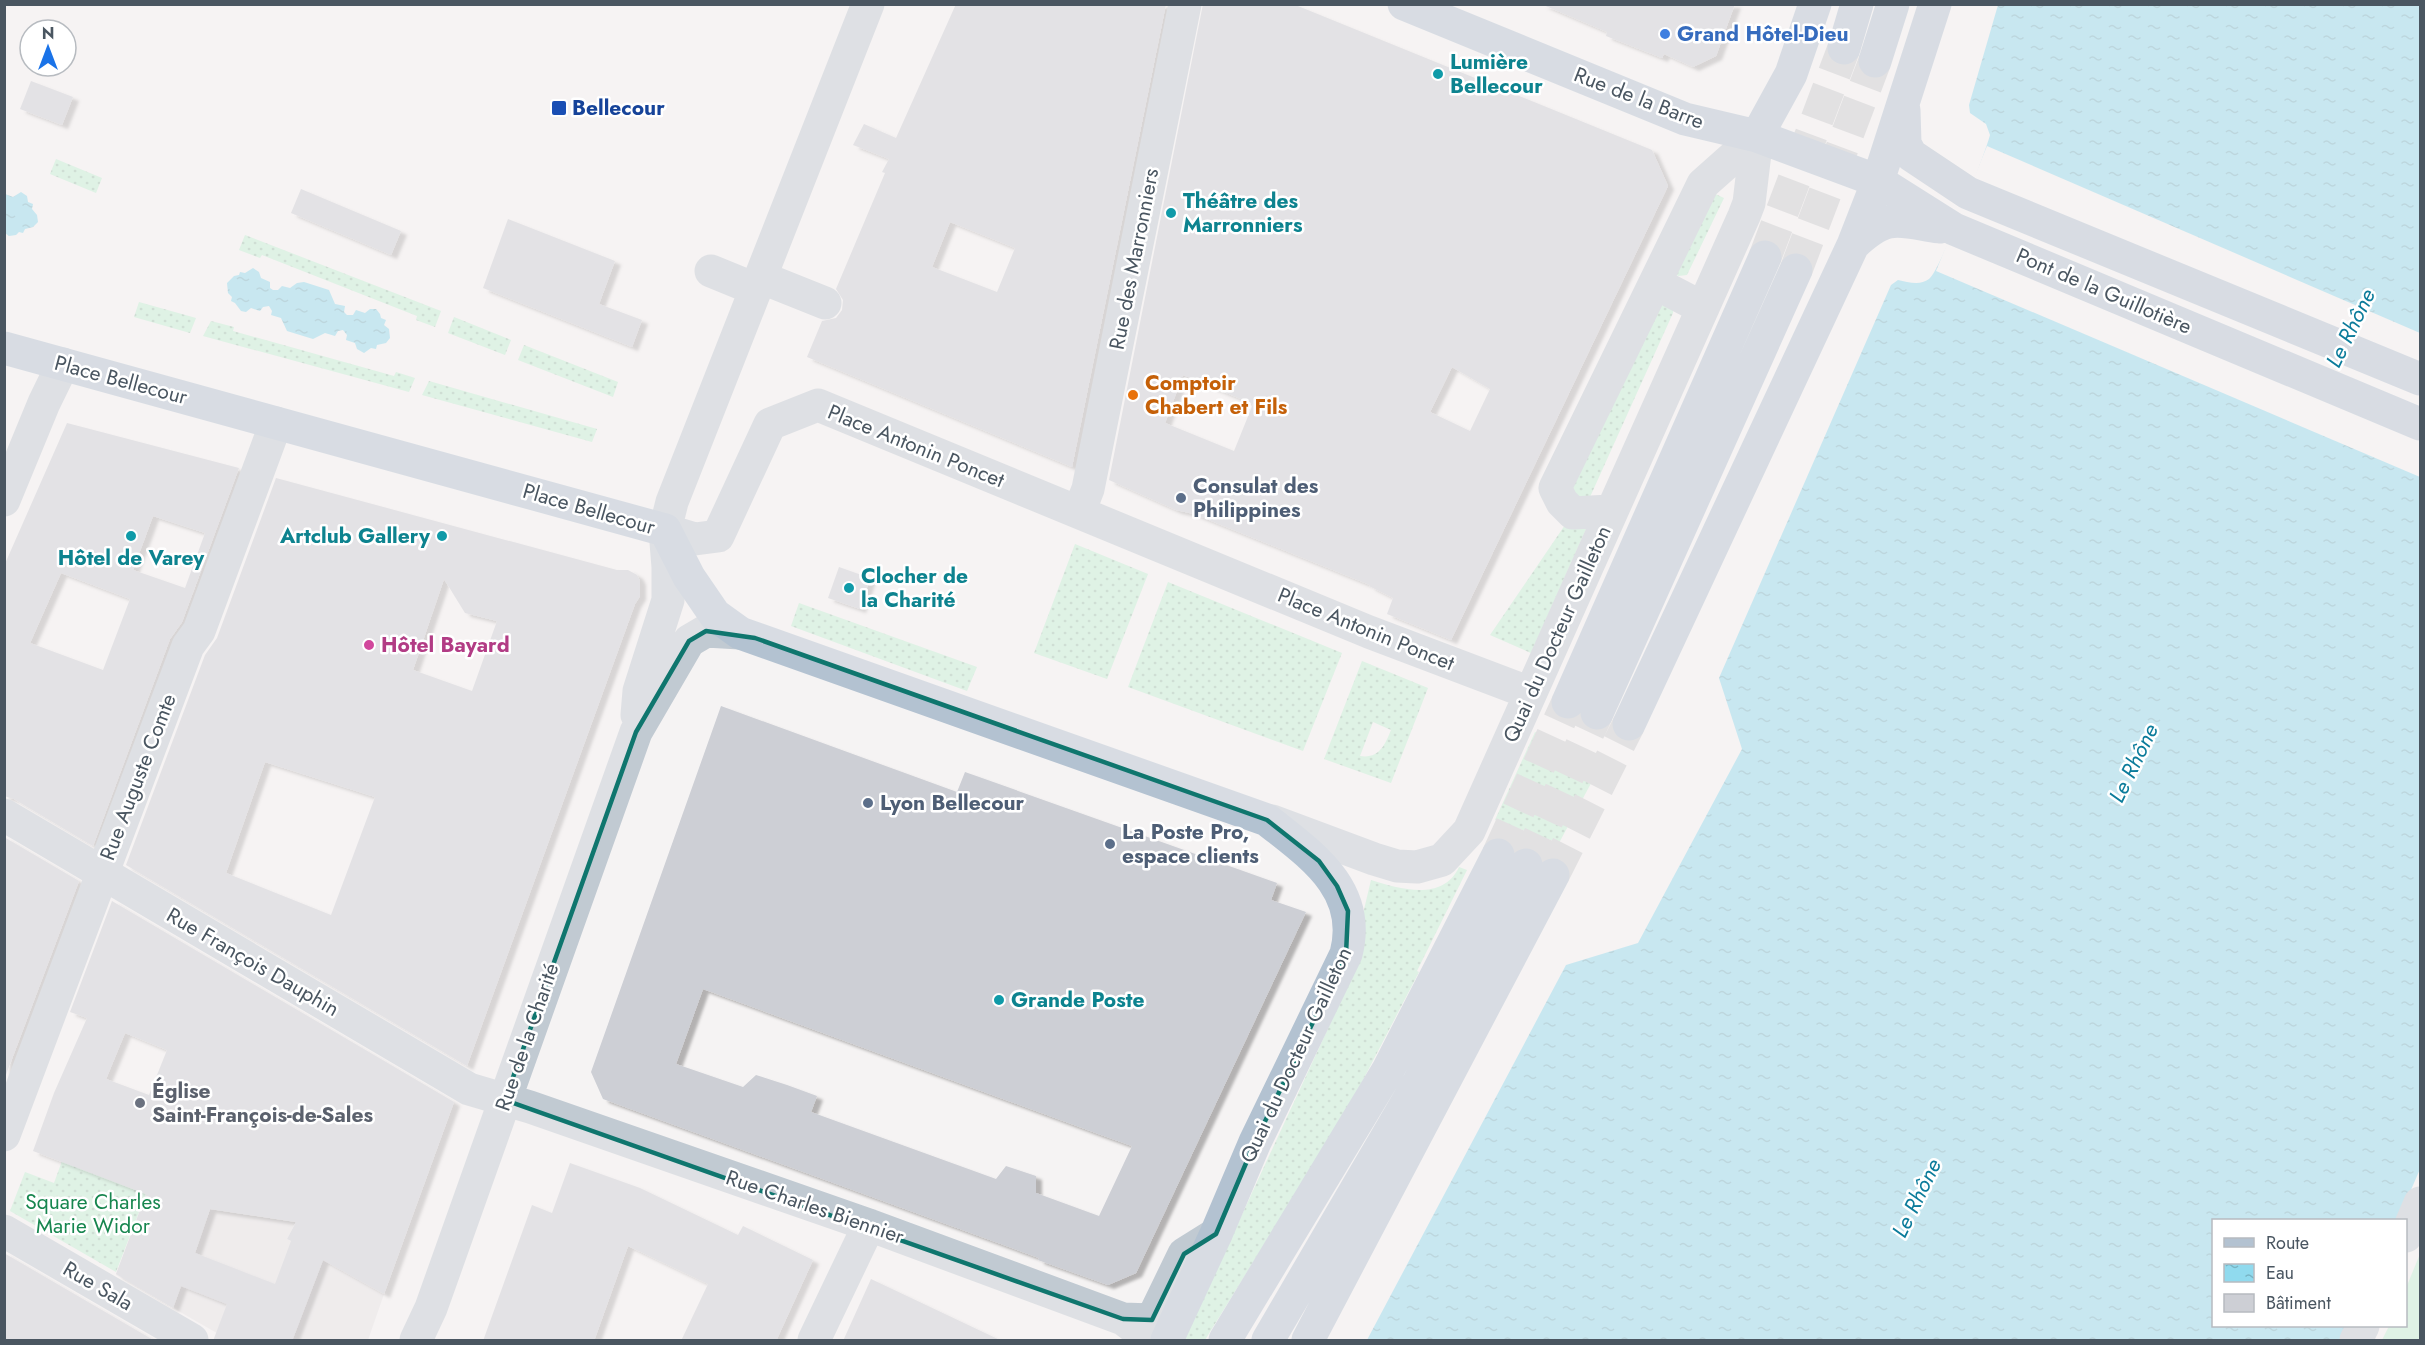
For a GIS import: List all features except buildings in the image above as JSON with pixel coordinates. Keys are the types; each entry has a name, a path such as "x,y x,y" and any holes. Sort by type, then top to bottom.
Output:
{"main road":[{"name":"Rue de la Barre","path":"1404,4 1685,119 1757,136 1878,181"},
{"path":"1757,136 1791,74 1815,4"},
{"path":"1844,48 1857,4"},
{"path":"1875,61 1893,4"},
{"path":"1629,724 1853,245 1878,181 1935,4"},
{"name":"Pont de la Guillotière","path":"1904,100 1905,144 1911,155 1968,193"},
{"name":"Pont de la Guillotière","path":"1878,181 1933,186 1968,193 2421,379"},
{"name":"Pont de la Guillotière","path":"1878,181 1954,229 2421,424"},
{"path":"1853,245 1868,231 1890,221 1902,220 1954,229"},
{"name":"Quai du Docteur Gailleton","path":"1765,257 1583,707 1796,270"},
{"name":"Place Bellecour","path":"4,348 665,530"},
{"path":"665,530 689,577 715,615 740,633 1267,820"},
{"name":"Quai du Docteur Gailleton","path":"1167,1341 1255,1142 1346,954 1350,938 1348,911 1338,886 1319,861 1267,820"},
{"path":"1225,1341 1388,1070 1525,865"},
{"path":"1268,1341 1419,1082 1525,865"},
{"path":"1308,1341 1525,865"}],"street":[{"name":"Rue des Marronniers","path":"1078,512 1088,489 1185,4"},
{"name":"Place Bellecour","path":"665,530 681,474 862,19"},
{"name":"Quai du Docteur Gailleton","path":"1610,512 1574,513 1562,502 1555,488 1703,184 1757,136"},
{"name":"Quai du Docteur Gailleton","path":"1267,820 1397,866 1417,867 1442,860 1460,842 1473,823 1749,203 1757,136"},
{"path":"711,271 825,303"},
{"path":"1655,283 1703,308"},
{"path":"4,500 63,364"},
{"name":"Place Antonin Poncet","path":"665,530 695,539 718,536 770,424 818,405 1369,632 1530,693"},
{"name":"Rue Auguste Comte","path":"4,1135 188,646 199,632 276,423"},
{"name":"Rue de la Charité","path":"636,732 639,691 668,600 665,530"},
{"name":"Rue de la Charité","path":"416,1341 431,1308 636,732 688,641 706,631 740,633"},
{"name":"Rue François Dauphin","path":"4,815 469,1089 505,1100"},
{"name":"Rue Charles Biennier","path":"505,1100 869,1225 1133,1330 1152,1320 1184,1254 1216,1234"},
{"path":"2407,1234 2421,1203"},
{"path":"814,1341 869,1225"},
{"name":"Rue Sala","path":"4,1231 192,1341"},
{"path":"426,1341 431,1308"},
{"path":"2356,1341 2363,1327"}],"highlighted area":[{"path":"706,631 755,638 1267,820 1319,861 1337,886 1348,911 1346,954 1255,1142 1216,1234 1184,1254 1152,1320 1123,1319 505,1100 636,732 689,641"}],"shaded area":[{"path":"210,1209 296,1222 287,1239 384,1294 368,1340 229,1340 116,1275 135,1224 208,1216"}],"green space":[{"path":"56,159 102,178 96,193 50,174"},
{"path":"1709,191 1724,198 1687,275 1678,276 1675,273"},
{"path":"245,235 441,311 435,327 416,320 417,316 262,255 260,258 239,250"},
{"path":"139,302 196,318 190,333 134,317"},
{"path":"1654,305 1673,306 1673,313 1590,497 1585,501 1565,488"},
{"path":"454,317 511,340 505,355 448,333"},
{"path":"211,321 234,327 233,331 394,376 396,372 415,378 409,392 203,336"},
{"path":"524,345 618,382 613,397 518,360"},
{"path":"429,381 597,429 592,442 422,395"},
{"path":"1565,525 1587,527 1531,653 1490,635"},
{"path":"1075,544 1148,574 1107,679 1034,653"},
{"path":"1168,582 1342,653 1303,751 1128,687"},
{"path":"799,603 977,667 967,691 791,626"},
{"path":"1362,661 1428,688 1391,783 1324,759","holes":["1373,722 1391,730 1384,746 1377,753 1360,756"]},
{"path":"1535,732 1604,759 1559,843 1495,820"},
{"path":"1459,867 1467,870 1417,971 1419,972 1349,1107 1205,1340 1184,1340 1361,957 1362,918 1371,880 1407,889 1432,889 1452,878"},
{"name":"Square Charles Marie Widor","path":"62,1161 146,1194 116,1272 10,1211 25,1172 54,1183"},
{"path":"2420,1254 2420,1340 2382,1340 2388,1327 2407,1327 2407,1286"}],"water":[{"name":"Le Rhône","path":"1998,5 2420,5 2420,1169 2398,1219 2212,1219 2212,1327 2348,1327 2341,1340 1367,1340 1566,965 1638,943 1742,749 1719,678 1891,285 1898,280 1918,283 1929,279 1935,271 1962,211 1990,135 1986,124 1970,113 1969,105"},
{"path":"21,192 27,196 28,202 33,204 32,209 37,215 38,222 33,227 25,229 23,233 19,232 9,236 5,233 5,194 13,197"},
{"path":"253,268 259,272 261,278 270,282 270,288 273,290 278,290 282,286 290,288 297,283 304,282 329,290 335,304 345,306 344,312 347,315 353,315 356,310 365,313 370,309 376,309 381,318 386,320 384,325 389,329 390,338 386,343 377,345 376,349 371,348 364,353 357,349 355,343 346,340 347,335 343,330 338,331 335,336 325,333 313,339 287,331 281,318 271,315 272,311 269,306 263,307 260,311 251,308 246,312 241,311 231,301 232,297 228,293 227,283 240,272 245,273"}],"pier":[{"path":"1987,146 2420,333 2420,477 1936,271"}],"tunnel":[{"path":"1765,257 1844,48"},
{"path":"1796,270 1875,61"},
{"path":"1498,855 1568,702"},
{"path":"1526,865 1597,713"},
{"path":"1553,875 1629,724"}],"place":[{"name":"Grand Hôtel-Dieu","path":"1665,34"},
{"name":"Lumière Bellecour","path":"1438,74"},
{"name":"Bellecour","path":"559,108"},
{"name":"Théâtre des Marronniers","path":"1171,213"},
{"name":"Comptoir Chabert et Fils","path":"1133,395"},
{"name":"Consulat des Philippines","path":"1181,498"},
{"name":"Hôtel de Varey","path":"131,536"},
{"name":"Artclub Gallery","path":"442,536"},
{"name":"Clocher de la Charité","path":"849,588"},
{"name":"Hôtel Bayard","path":"369,645"},
{"name":"Lyon Bellecour","path":"868,803"},
{"name":"La Poste Pro, espace clients","path":"1110,844"},
{"name":"Grande Poste","path":"999,1000"},
{"name":"Église Saint-François-de-Sales","path":"140,1103"}]}
